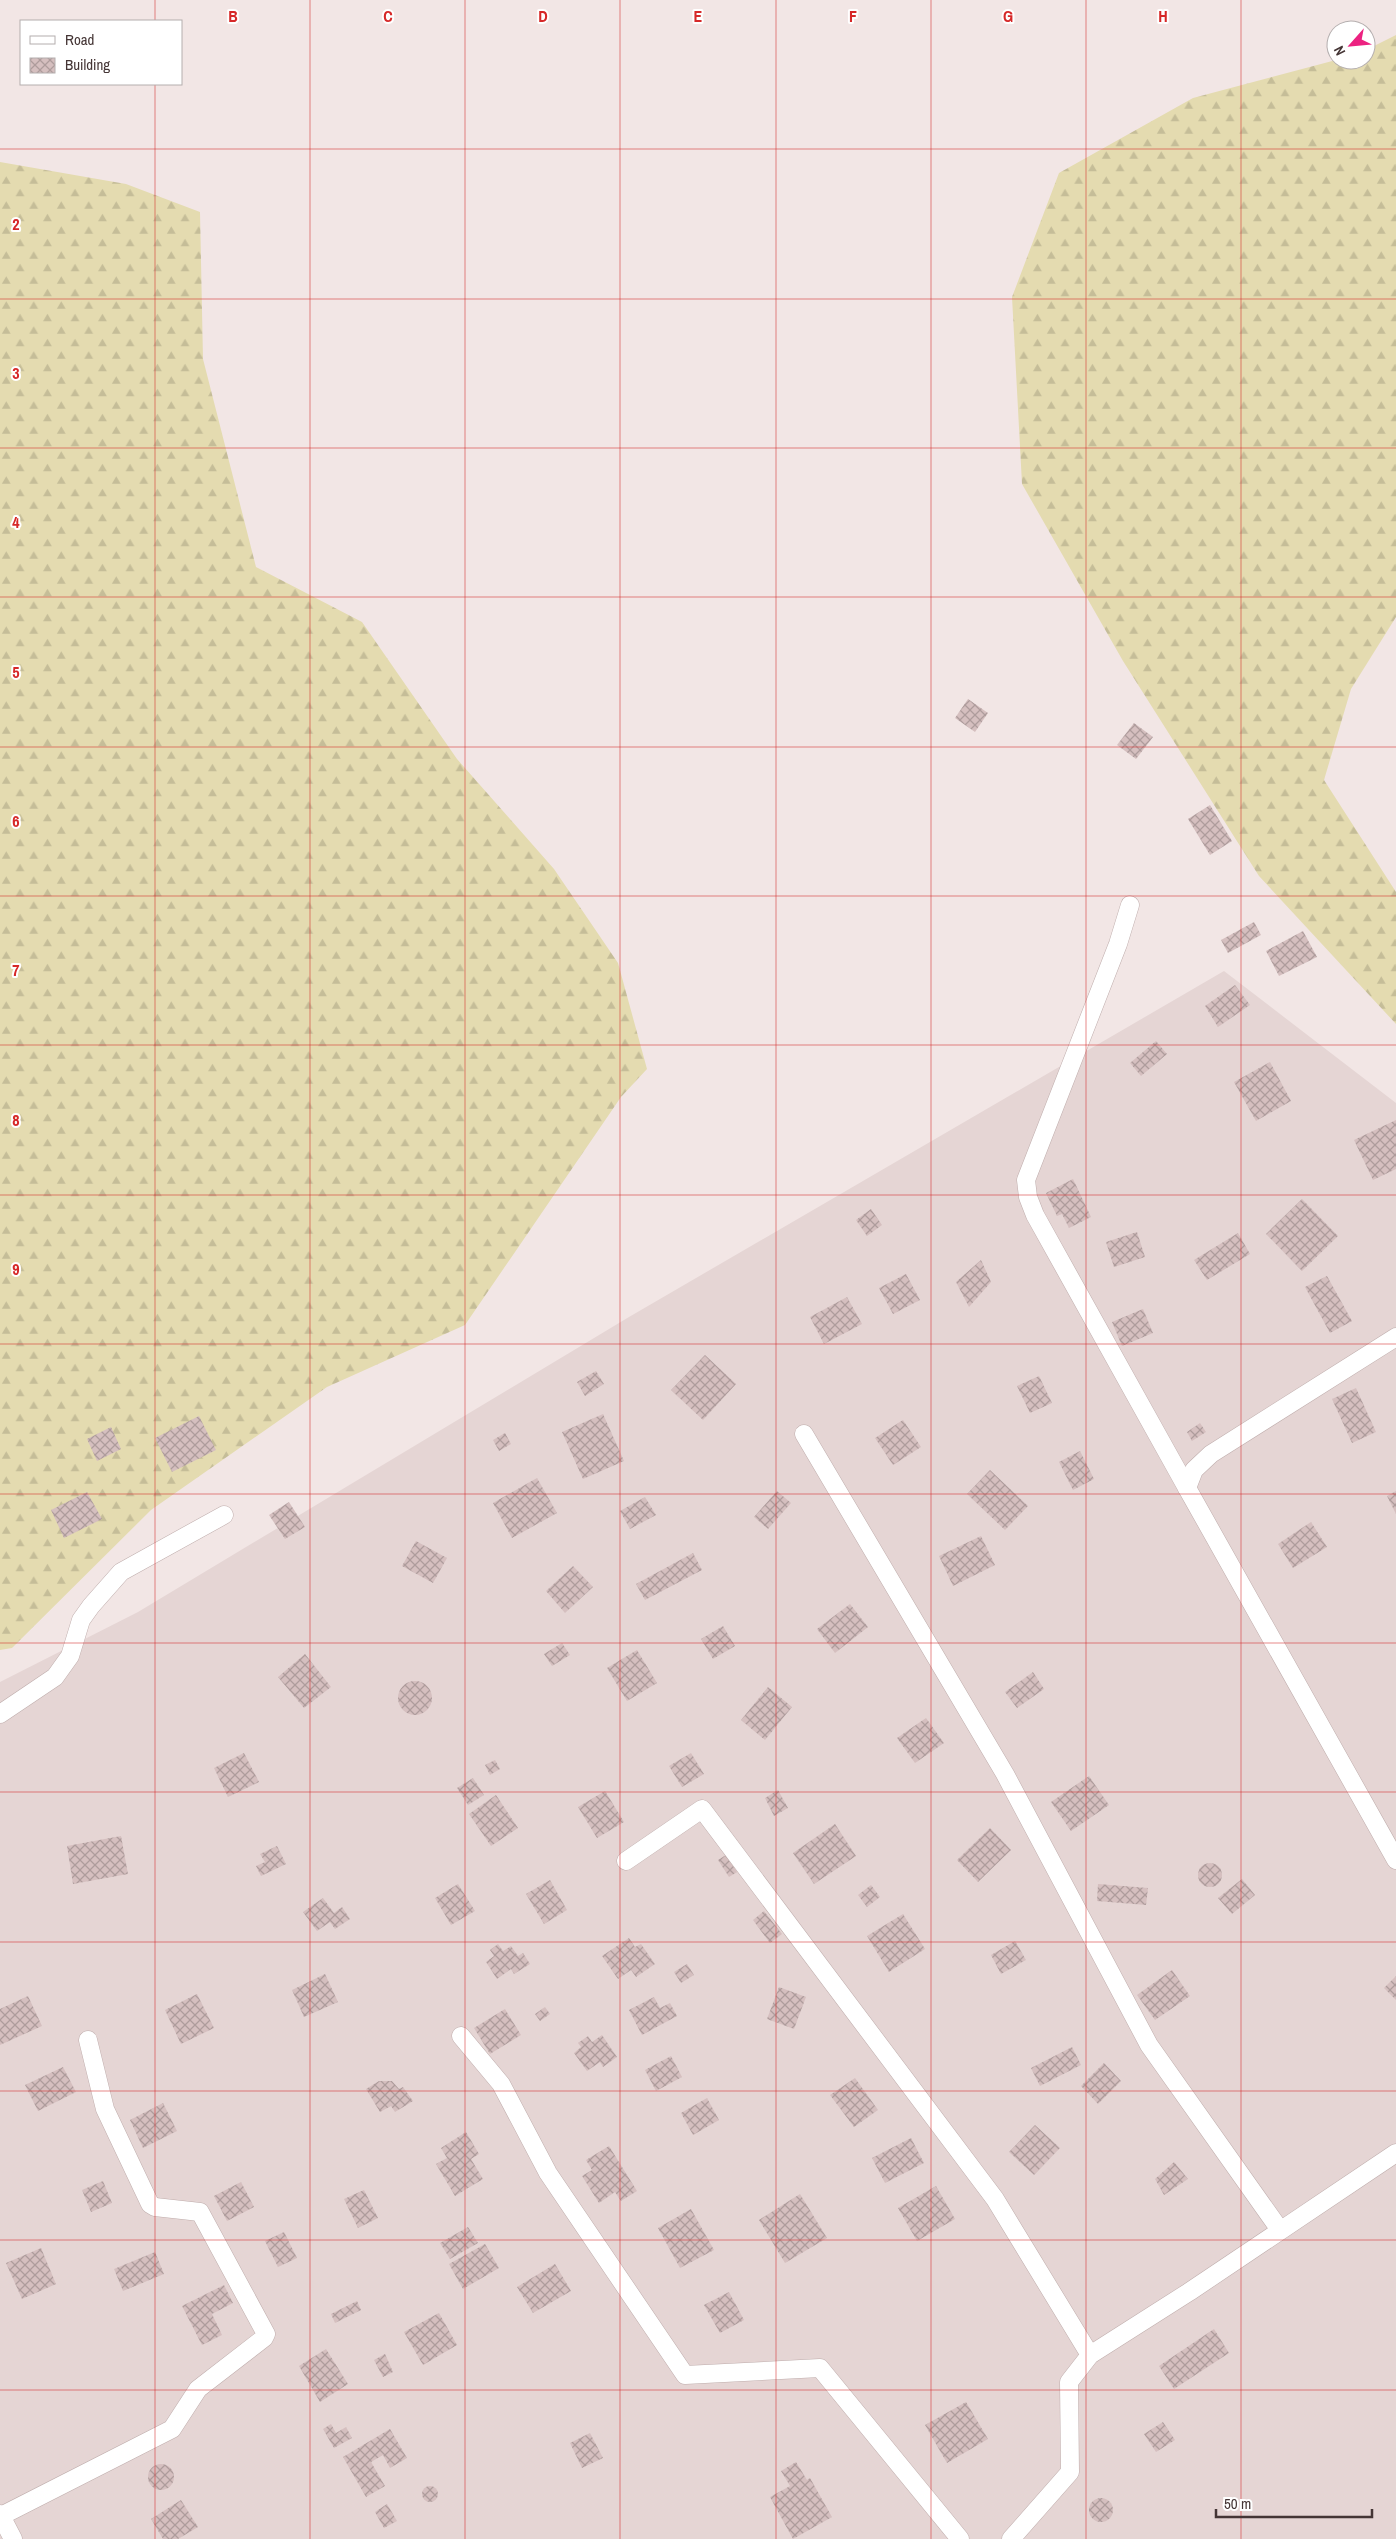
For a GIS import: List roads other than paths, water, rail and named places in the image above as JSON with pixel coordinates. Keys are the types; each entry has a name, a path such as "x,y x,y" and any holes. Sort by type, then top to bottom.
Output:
{"street":[{"path":"1130,905 1118,944 1026,1180 1028,1197 1036,1215 1186,1488 1396,1860"},
{"path":"1186,1488 1194,1470 1211,1454 1396,1337"},
{"path":"804,1434 1005,1774 1148,2045 1280,2230"},
{"path":"0,1714 55,1676 70,1656 81,1620 121,1572 224,1515"},
{"path":"626,1861 702,1809 996,2199 1090,2355"},
{"path":"461,2036 501,2084 548,2173 685,2375 820,2368 960,2539"},
{"path":"13,2539 0,2515 172,2429 198,2389 264,2338 266,2334 200,2212 154,2207 150,2204 105,2109 88,2040"},
{"path":"1011,2539 1070,2472 1069,2382 1090,2355 1189,2292 1396,2153"}]}
